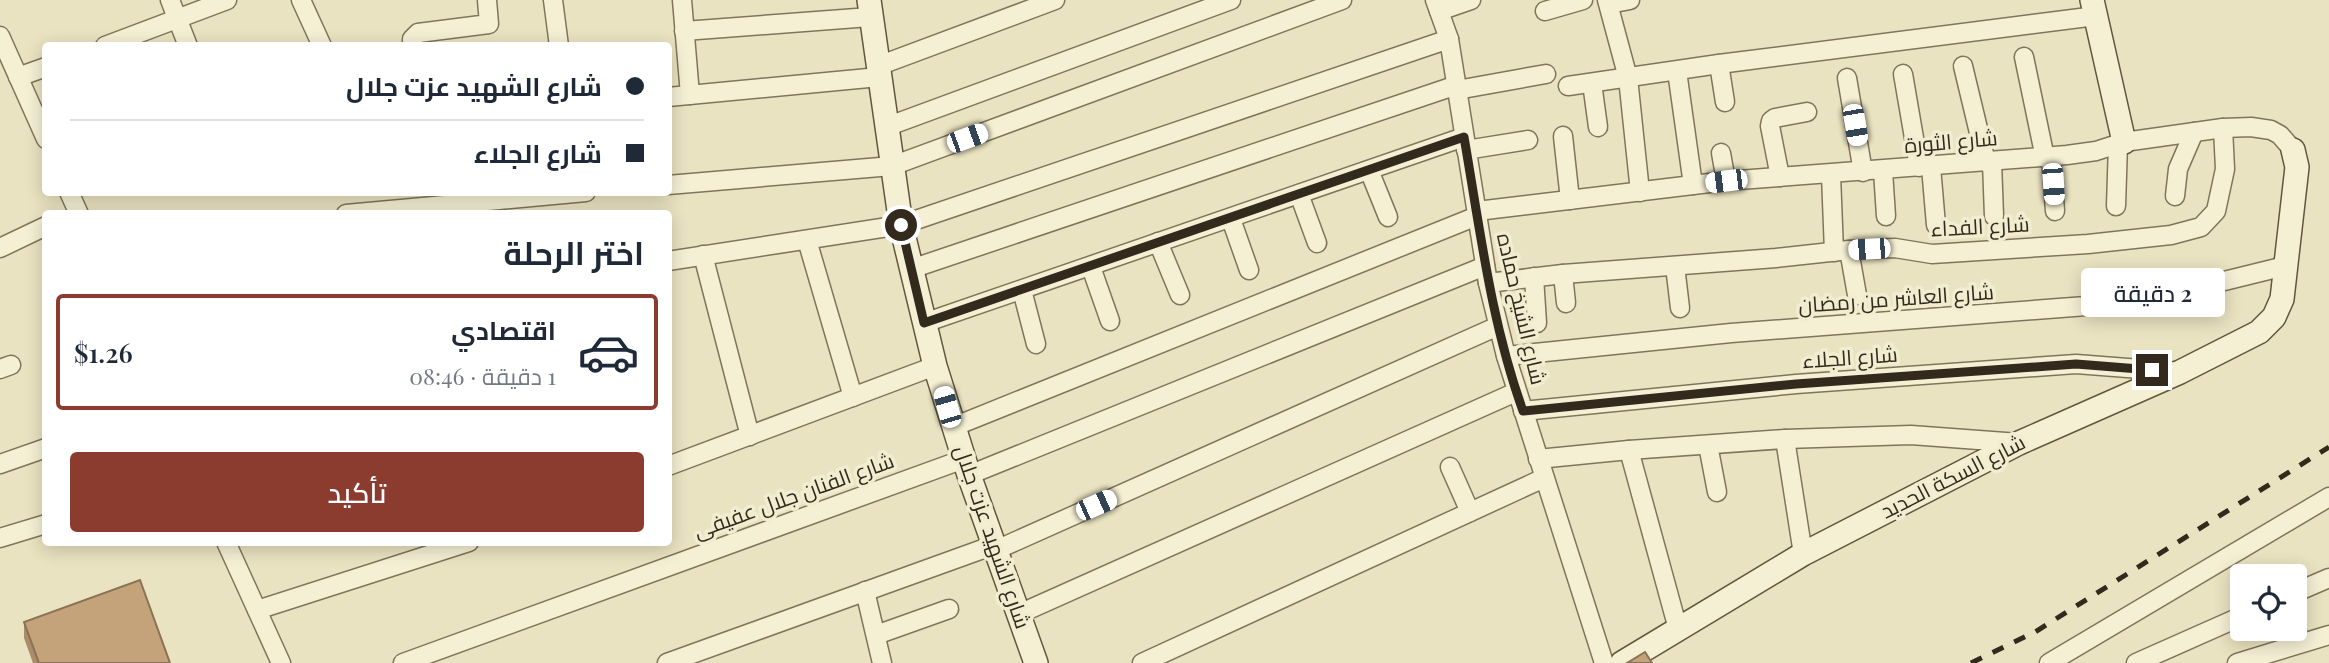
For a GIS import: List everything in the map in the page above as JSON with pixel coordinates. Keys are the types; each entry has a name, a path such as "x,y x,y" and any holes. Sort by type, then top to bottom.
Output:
{"street":[{"path":"170,0 186,42"},
{"path":"115,42 227,0"},
{"path":"301,0 320,42"},
{"path":"412,42 418,33 489,24 486,0"},
{"path":"553,0 558,42"},
{"path":"682,0 690,96"},
{"path":"672,97 878,71 1055,0"},
{"path":"886,127 1231,0"},
{"path":"672,185 892,166 1342,0"},
{"path":"1437,5 1471,0"},
{"path":"1545,11 1583,0"},
{"path":"1630,0 1608,2 1628,78 1640,192"},
{"name":"شارع الشيخ حماده","path":"1437,5 1449,39 1486,274 1498,326 1516,392 1604,663"},
{"path":"1568,86 2094,8 2121,143 2116,206"},
{"path":"684,31 869,9"},
{"name":"شارع الشهيد عزت جلال","path":"869,9 901,225 924,323 953,427 1036,663"},
{"path":"0,36 42,130"},
{"path":"672,260 901,225 1449,39"},
{"path":"2024,57 2048,157 2055,211"},
{"path":"1718,64 1725,102"},
{"path":"1963,66 1989,162 1994,216"},
{"path":"18,78 42,69"},
{"path":"1677,71 1693,186"},
{"path":"911,269 1457,88 1546,74"},
{"path":"1903,74 1936,225"},
{"path":"1847,78 1863,172"},
{"path":"1592,83 1598,127"},
{"path":"1780,177 1771,121 1807,112"},
{"name":"شارع الثورة","path":"953,427 1477,213 1726,181 2048,157 2223,128 2261,127 2271,130 2280,135 2293,150"},
{"name":"شارع الفداء","path":"1486,274 1534,277 1842,251 1895,248 1932,254 2088,244 2171,235 2201,227 2212,218 2218,204 2225,169 2223,128"},
{"path":"2175,196 2178,169 2194,132"},
{"path":"1563,136 1570,200"},
{"path":"924,323 1369,170 1465,143 1528,140"},
{"path":"2285,266 2297,167 2293,150"},
{"path":"1721,153 1726,181"},
{"path":"1369,170 1388,217"},
{"path":"1883,171 1886,216"},
{"path":"1831,175 1842,251 1857,295"},
{"path":"1299,194 1317,243"},
{"path":"390,210 542,196"},
{"path":"1231,219 1249,270"},
{"path":"0,248 42,228"},
{"path":"807,240 853,397"},
{"path":"1158,242 1181,295"},
{"path":"703,255 750,436"},
{"path":"1675,266 1679,308"},
{"name":"شارع السكة الحديد","path":"1622,663 1803,554 2019,443 2180,372 2259,332 2274,317 2281,299 2285,266"},
{"name":"شارع العاشر من رمضان","path":"1506,356 1731,333 2139,302 2285,266"},
{"path":"1091,267 1110,321"},
{"name":"شارع الفنان جلال عفيفى","path":"403,663 967,467 1486,274"},
{"path":"1563,274 1566,303"},
{"path":"1534,277 1537,323"},
{"path":"1022,290 1036,344"},
{"path":"667,663 995,548 1498,326"},
{"name":"شارع الجلاء","path":"1523,411 1796,384 2076,364 2180,372"},
{"path":"672,465 935,366"},
{"path":"1019,614 1516,392"},
{"path":"1538,459 1785,439 1911,435 2019,443"},
{"path":"1785,439 1803,554"},
{"path":"1707,444 1717,492"},
{"path":"0,464 42,449"},
{"path":"1629,450 1678,629"},
{"path":"1450,467 1470,512"},
{"path":"1142,663 1544,478"},
{"path":"2049,663 2329,498"},
{"path":"0,538 42,525"},
{"path":"228,546 281,663"},
{"path":"257,610 457,546"},
{"path":"2307,587 2329,578"},
{"path":"864,592 883,663"},
{"path":"876,635 949,609"},
{"path":"2145,661 2230,622"},
{"path":"2236,663 2329,635"}],"building":[{"path":"140,580 170,663 39,663 24,622"},
{"path":"1645,652 1652,663 1627,663"}],"railway":[{"path":"1971,663 2035,632 2329,447"}],"route":[{"path":"901,225 924,323 1464,137 1488,283 1523,411 1796,384 2076,364 2152,370"}]}
